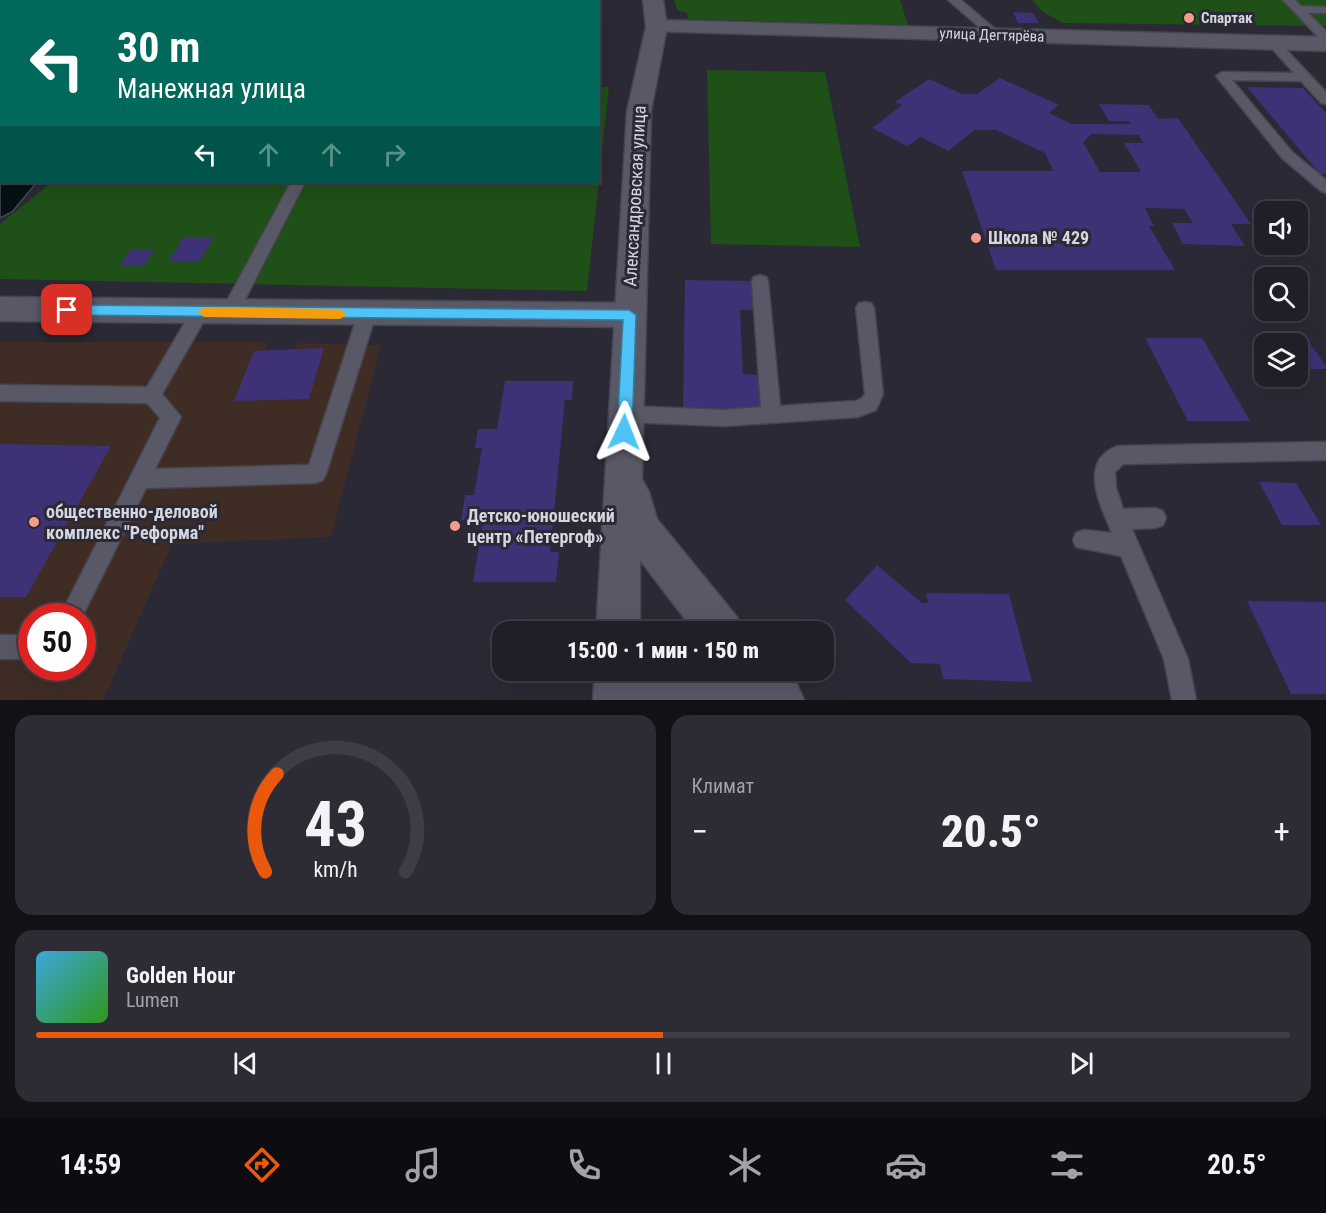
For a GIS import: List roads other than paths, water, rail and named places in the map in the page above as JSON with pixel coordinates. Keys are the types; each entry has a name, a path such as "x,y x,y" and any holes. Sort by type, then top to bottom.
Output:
{"street":[{"name":"Александровская улица","path":"618,621 629,315 640,96 657,26 653,0"},
{"name":"улица Дегтярёва","path":"657,26 1326,44"},
{"path":"0,309 629,315"},
{"name":"Александровская улица","path":"623,467 640,528 713,621"},
{"path":"651,700 657,694 696,676 728,675 773,691"},
{"path":"616,700 617,681"}],"lane":[{"path":"954,0 996,35"},
{"path":"1289,0 1326,38"},
{"path":"1299,9 1326,10"},
{"path":"1273,43 1326,100"},
{"path":"1304,77 1222,76 1287,155 1326,188"},
{"path":"152,395 215,312 297,183"},
{"path":"760,281 771,416"},
{"path":"625,414 725,418 858,409 869,404 874,394 865,308"},
{"path":"140,479 316,474 367,314"},
{"path":"0,393 152,395 171,417 78,603"},
{"path":"1184,700 1176,659 1116,519 1103,479 1107,466 1118,454 1326,451"},
{"path":"1116,519 1155,518"},
{"path":"1084,540 1128,546"},
{"path":"0,647 18,647"}],"place":[{"name":"Спартак","path":"1189,18"},
{"name":"Школа № 429","path":"976,238"},
{"name":"oбщеcтвенно-деловoй кoмплeкc \"Peфoрма\"","path":"34,522"},
{"name":"Детско-юношеский центр «Петергоф»","path":"455,526"}]}
